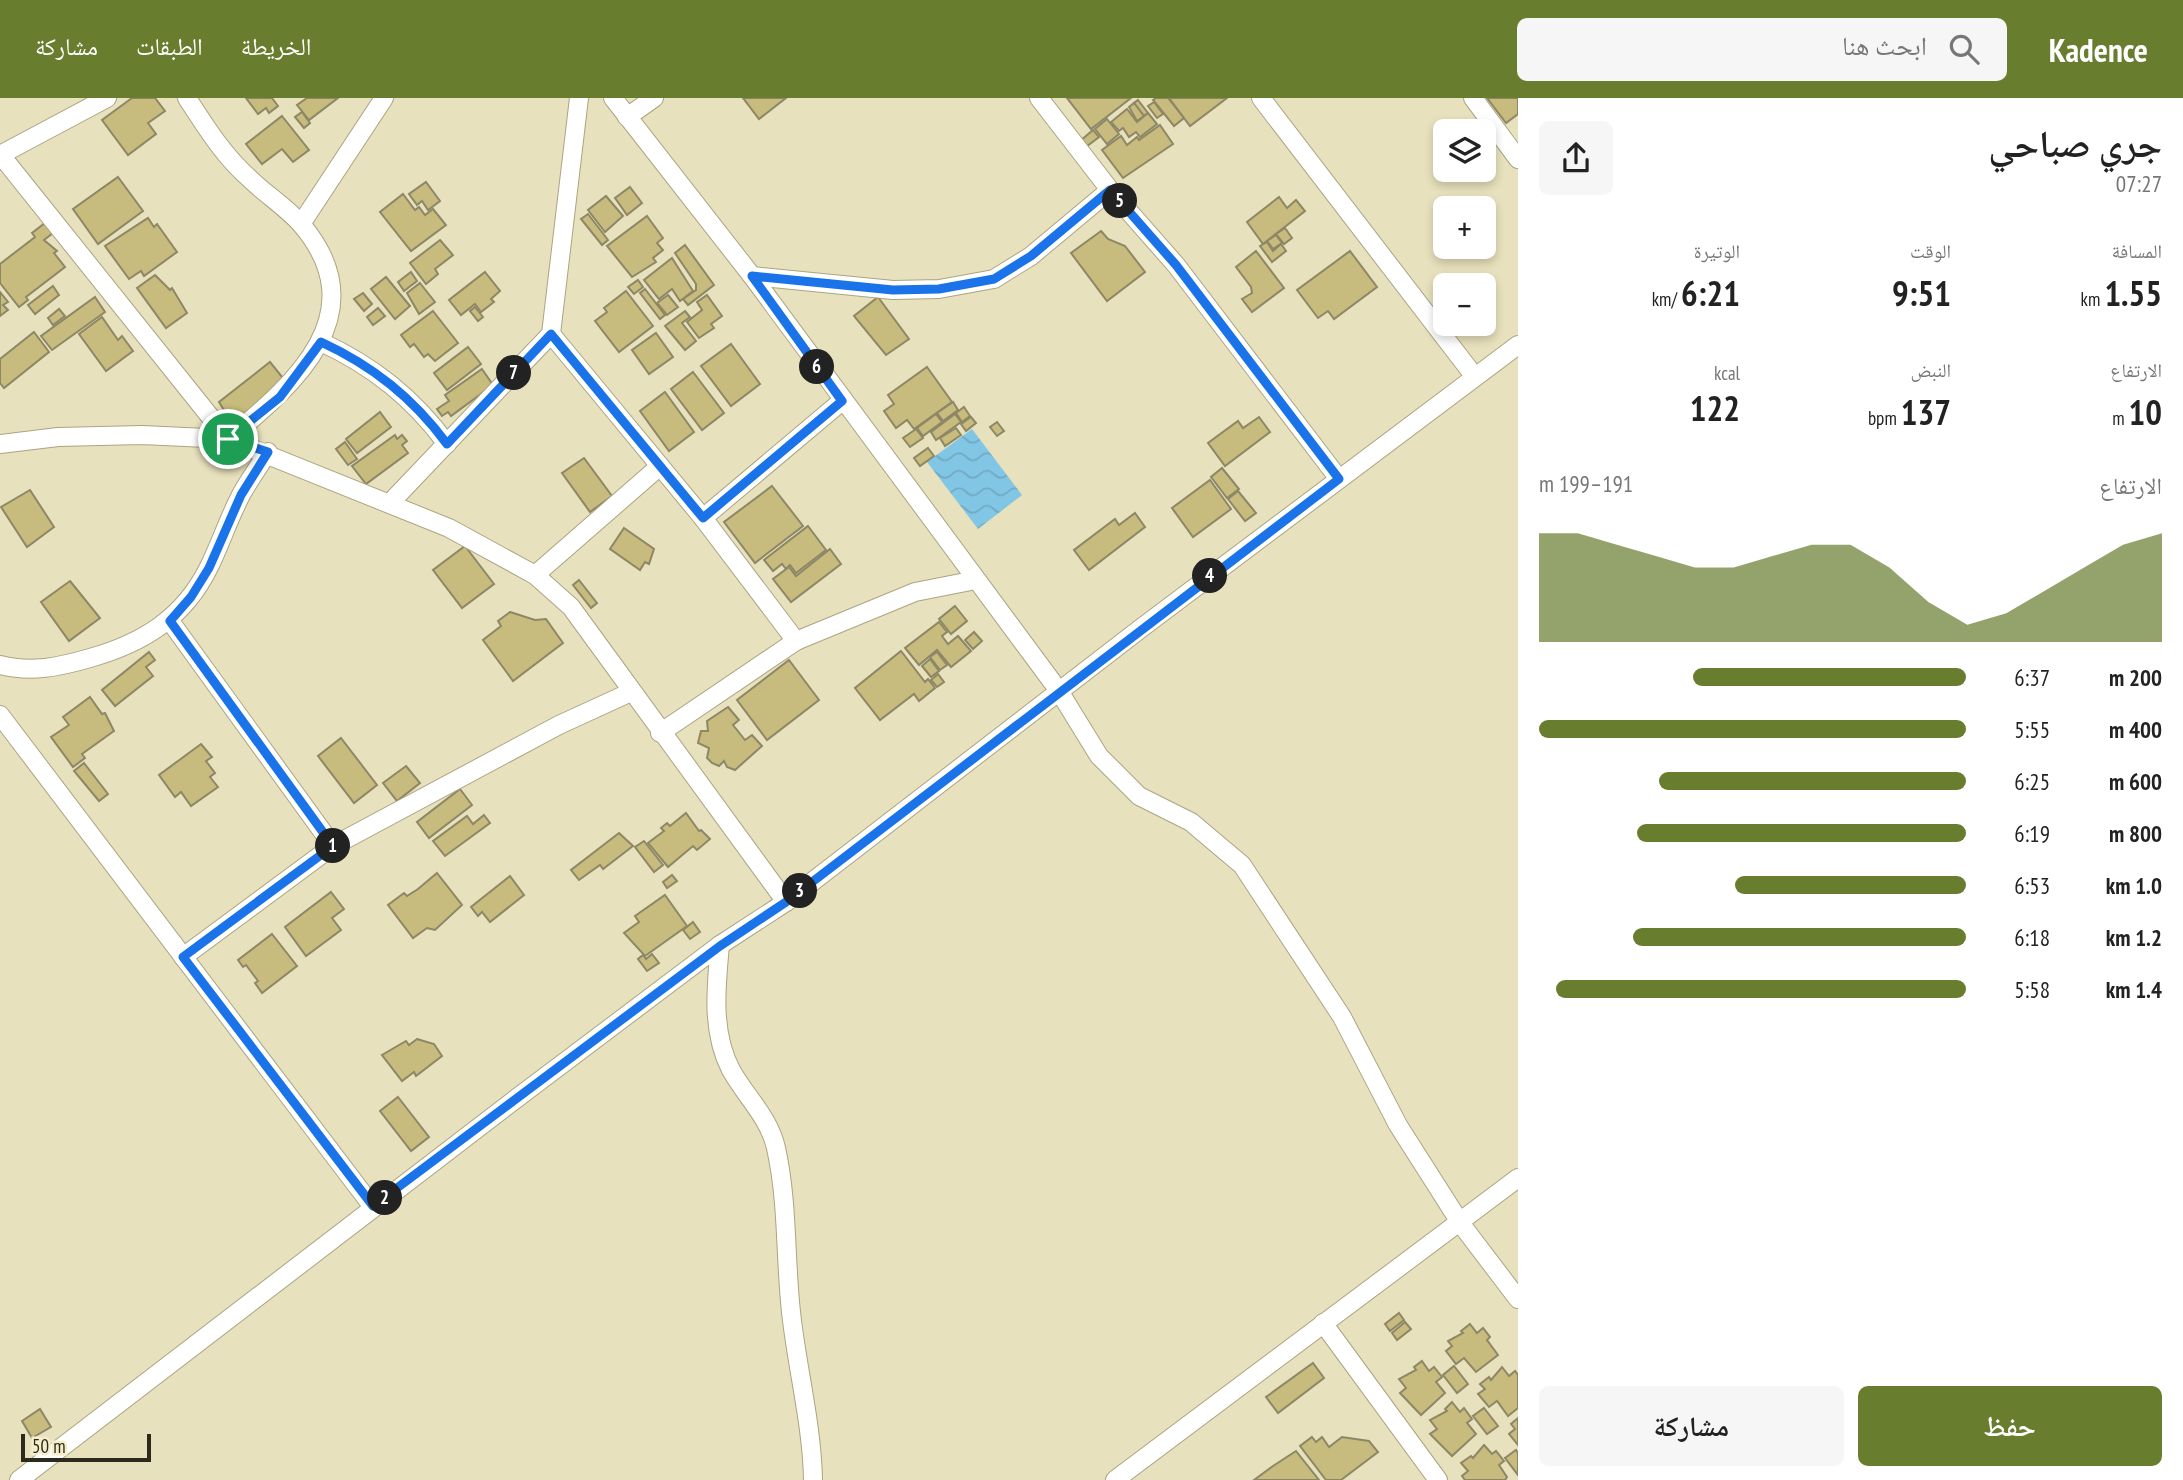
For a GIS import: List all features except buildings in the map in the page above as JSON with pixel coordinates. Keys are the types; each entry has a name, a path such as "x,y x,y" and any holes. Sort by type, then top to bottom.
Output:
{"street":[{"path":"107,98 0,155 228,439"},
{"path":"187,98 220,149 301,224 321,253 331,292 327,329 321,342 280,397 228,439"},
{"path":"301,224 384,98"},
{"path":"390,503 551,334 579,98"},
{"path":"613,98 752,276 1059,691 1098,756 1139,796 1191,822 1242,865 1342,1017 1398,1125 1461,1224 1518,1299"},
{"path":"627,117 654,98"},
{"path":"1039,98 1110,190 1176,265 1339,479"},
{"path":"1261,98 1475,377"},
{"path":"1473,98 1518,159"},
{"path":"752,276 893,290 939,289 994,279 1031,256 1110,190"},
{"path":"551,334 703,518 796,641"},
{"path":"321,342 369,367 392,384 412,402 447,444"},
{"path":"19,1480 373,1206 720,946 786,902 1059,691 1518,345"},
{"path":"703,518 842,401"},
{"path":"0,444 58,438 142,435 228,439 268,452 449,528 535,575 571,607 660,733 786,902"},
{"path":"0,665 29,671 67,665 112,652 148,636 170,621 191,597 209,568 241,495 268,452"},
{"path":"535,575 660,466"},
{"path":"660,733 796,641 915,592 976,580"},
{"path":"170,621 333,846"},
{"path":"183,957 333,846 559,725 631,692"},
{"path":"0,715 373,1206"},
{"path":"720,946 715,992 722,1049 732,1072 763,1115 775,1144 782,1180 791,1308 813,1480"},
{"path":"1115,1480 1323,1323 1461,1224 1518,1178"},
{"path":"1323,1323 1438,1480"}],"water":[{"path":"972,429 1022,495 978,529 927,462"}],"route":[{"path":"1110,190 1176,265 1339,479 786,902 720,946 373,1206 183,957 333,846 170,621 191,597 209,568 241,495 268,452 228,439 280,397 321,342 369,367 392,384 431,422 447,444 551,334 703,518 842,401 752,276 893,290 939,289 994,279 1031,256 1110,190"}]}
